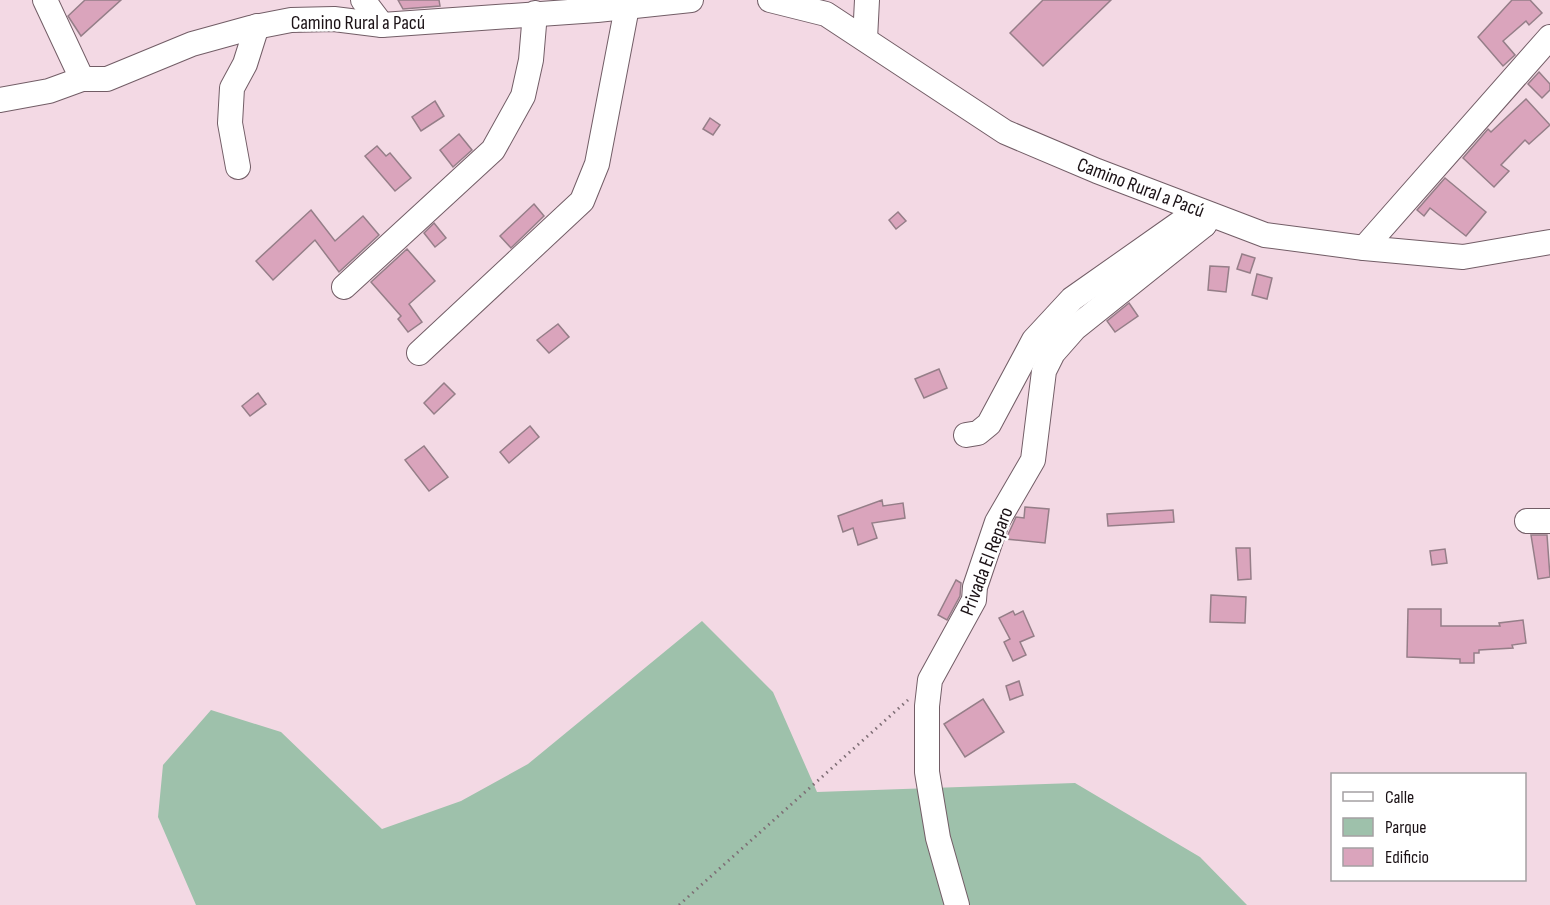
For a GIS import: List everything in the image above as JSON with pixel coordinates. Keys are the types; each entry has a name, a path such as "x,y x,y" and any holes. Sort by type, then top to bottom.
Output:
{"street":[{"path":"45,0 82,79"},
{"path":"363,0 382,25"},
{"name":"Camino Rural a Pacú","path":"0,100 49,91 82,79 106,79 192,44 257,26 291,20 334,19 382,25 535,13 594,5 627,7 691,0"},
{"name":"Camino Rural a Pacú","path":"770,0 826,14 1005,132 1207,220 1265,235 1364,248 1463,257 1550,242"},
{"path":"865,39 867,0"},
{"path":"418,353 582,201 597,164 627,7"},
{"path":"344,287 493,150 523,96 531,60 535,13"},
{"path":"238,167 230,123 232,88 245,64 257,26"},
{"path":"1364,248 1550,37"},
{"path":"966,435 978,433 989,424 1034,340 1072,299 1180,223 1207,220"},
{"name":"Privada El Reparo","path":"957,905 938,838 927,772 927,706 930,680 974,600 975,587 997,522 1033,460 1044,371 1053,353 1075,328 1207,220"}],"path":[{"path":"679,905 930,680"}],"green space":[{"path":"702,621 773,692 817,792 1075,783 1200,857 1247,905 196,905 158,817 163,765 211,710 281,732 382,829 461,801 528,764"}],"building":[{"path":"85,0 121,0 81,36 68,16"},
{"path":"398,0 439,0 440,6 403,9"},
{"path":"1043,0 1111,0 1043,66 1010,33"},
{"path":"1512,0 1530,0 1542,13 1529,25 1526,21 1503,41 1515,55 1503,66 1478,37"},
{"path":"1539,72 1550,84 1550,90 1542,98 1528,84"},
{"path":"1526,99 1550,125 1529,144 1525,140 1501,165 1509,171 1494,187 1463,158 1488,129 1491,132"},
{"path":"435,101 444,116 421,131 412,117"},
{"path":"710,118 720,125 713,135 703,129"},
{"path":"459,134 472,150 453,167 440,150"},
{"path":"377,146 386,156 390,153 411,178 395,191 365,156"},
{"path":"1445,178 1486,212 1466,236 1430,208 1424,216 1417,210"},
{"path":"534,204 544,216 511,248 500,236"},
{"path":"311,210 335,241 363,216 379,235 339,272 315,240 273,280 256,261"},
{"path":"898,212 906,221 896,229 889,220"},
{"path":"434,223 446,238 435,247 424,233"},
{"path":"407,249 435,281 409,304 422,322 408,332 398,319 401,316 371,282"},
{"path":"1242,254 1255,258 1250,273 1237,269"},
{"path":"1210,266 1229,267 1226,292 1208,290"},
{"path":"1257,274 1272,278 1267,299 1252,295"},
{"path":"1129,303 1138,316 1115,332 1107,321"},
{"path":"558,324 569,337 549,353 537,340"},
{"path":"939,369 947,388 924,398 915,379"},
{"path":"444,383 455,394 434,414 424,403"},
{"path":"258,393 266,404 250,416 242,406"},
{"path":"530,426 539,437 509,463 500,452"},
{"path":"424,446 448,477 429,491 405,460"},
{"path":"882,500 883,506 903,503 905,518 872,523 877,538 858,545 853,528 843,532 838,516"},
{"path":"1025,507 1049,509 1045,543 1006,539 1016,517 1024,518"},
{"path":"1173,510 1174,522 1108,526 1107,514"},
{"path":"1531,535 1547,535 1550,577 1538,579"},
{"path":"1236,548 1250,548 1251,579 1238,580"},
{"path":"1445,549 1447,563 1432,565 1430,551"},
{"path":"956,580 961,583 960,596 947,620 938,615"},
{"path":"1211,595 1246,597 1245,623 1210,622"},
{"path":"1408,609 1441,609 1441,626 1500,626 1499,623 1523,620 1526,643 1512,645 1513,648 1479,650 1479,653 1474,653 1474,663 1460,663 1460,659 1407,657"},
{"path":"1013,611 1015,615 1023,611 1034,636 1020,642 1026,655 1013,661 1004,642 1010,639 999,618"},
{"path":"1019,681 1023,695 1010,700 1006,686"},
{"path":"983,699 1004,732 965,757 944,724"}]}
